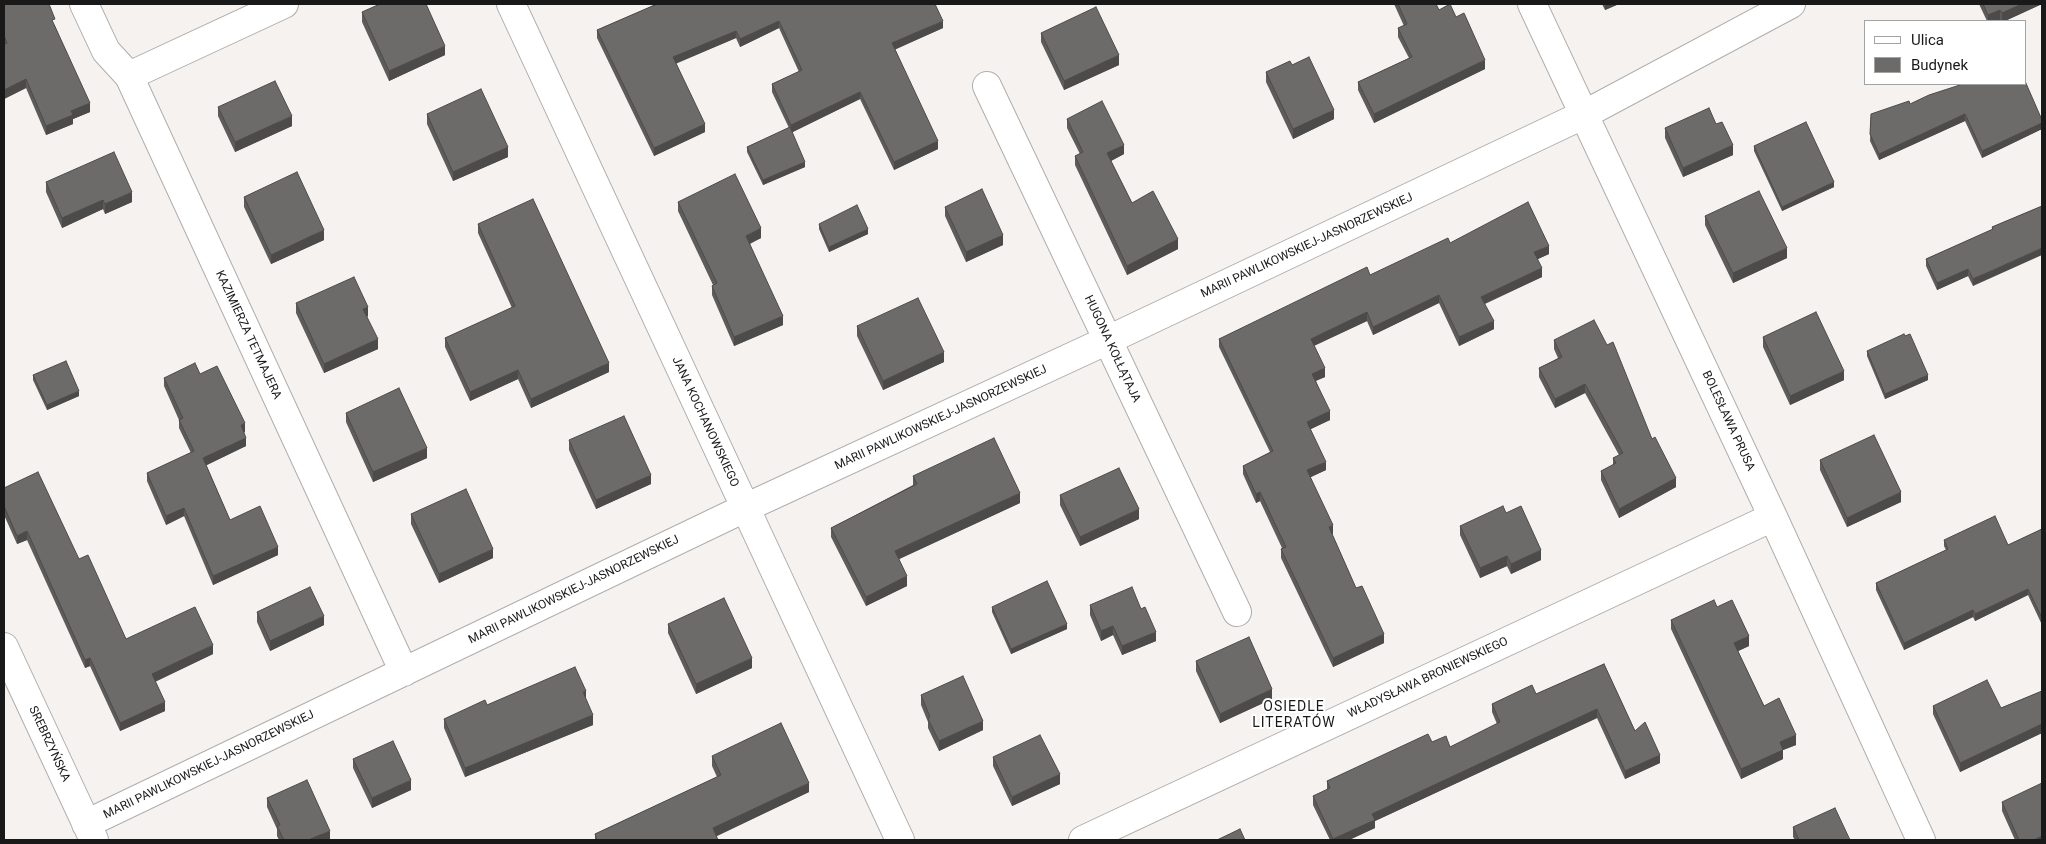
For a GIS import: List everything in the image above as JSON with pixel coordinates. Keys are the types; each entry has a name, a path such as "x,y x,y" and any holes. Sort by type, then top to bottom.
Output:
{"street":[{"name":"KAZIMIERZA TETMAJERA","path":"84,4 106,51 129,76 404,672"},
{"path":"129,76 284,4"},
{"name":"JANA KOCHANOWSKIEGO","path":"511,4 900,840"},
{"name":"BOLESŁAWA PRUSA","path":"1532,4 1773,517 1921,840"},
{"name":"MARII PAWLIKOWSKIEJ-JASNORZEWSKIEJ","path":"90,832 404,672 745,508 1108,340 1585,114 1791,4"},
{"name":"HUGONA KOŁŁĄTAJA","path":"987,86 1236,612"},
{"name":"WŁADYSŁAWA BRONIEWSKIEGO","path":"1084,840 1773,517"},
{"name":"SREBRZYŃSKA","path":"4,647 90,832"}],"building":[{"path":"4,4 49,4 55,19 52,20 90,103 71,111 73,115 46,126 26,79 4,90 4,44 7,43 4,36"},
{"path":"380,4 426,4 445,46 389,71 362,12"},
{"path":"657,4 935,4 943,21 892,43 938,141 894,162 860,92 791,125 772,84 802,70 779,21 740,39 736,31 673,57 705,124 654,148 597,30"},
{"path":"1398,4 1436,4 1439,10 1450,4 1456,17 1464,13 1485,60 1374,114 1358,82 1412,57 1398,28 1407,24"},
{"path":"1983,4 2022,4 2002,13 2000,10 1988,15"},
{"path":"1096,7 1119,55 1064,81 1041,33"},
{"path":"1309,57 1334,110 1293,129 1266,72 1290,61 1292,65"},
{"path":"275,81 292,116 235,142 218,107"},
{"path":"2026,83 2042,123 1982,151 1965,114 1879,154 1870,134 1871,114 1909,101 1910,104 1929,95 1960,85 2026,85"},
{"path":"481,89 508,147 453,172 427,114"},
{"path":"1102,101 1124,145 1107,153 1132,203 1153,191 1178,239 1127,266 1075,156 1083,152 1067,119"},
{"path":"1709,108 1716,124 1722,122 1733,145 1683,168 1665,128"},
{"path":"1806,122 1834,182 1782,207 1754,146"},
{"path":"790,127 805,162 763,180 747,147"},
{"path":"114,152 132,192 105,204 103,200 62,218 46,182"},
{"path":"297,172 324,230 271,255 244,197"},
{"path":"735,174 761,228 746,236 783,316 734,337 712,286 717,283 678,202"},
{"path":"982,189 1003,235 966,252 945,207"},
{"path":"1759,191 1787,248 1733,273 1705,216"},
{"path":"533,199 609,363 531,399 518,370 470,392 445,338 515,306 478,224"},
{"path":"1528,202 1549,246 1534,252 1542,268 1481,297 1494,321 1459,337 1439,295 1373,327 1367,312 1311,339 1325,368 1312,374 1330,411 1307,422 1326,462 1307,470 1333,525 1329,527 1356,588 1362,586 1384,634 1333,658 1281,549 1286,547 1260,492 1256,494 1243,466 1273,451 1219,339 1367,267 1370,275 1448,238 1450,243"},
{"path":"857,205 868,229 829,247 819,224"},
{"path":"2042,206 2042,248 1973,279 1968,269 1937,283 1926,259 1993,229 1992,227"},
{"path":"354,277 368,307 363,309 378,339 324,364 296,303"},
{"path":"918,298 944,352 883,381 857,326"},
{"path":"1816,312 1844,371 1790,396 1763,337"},
{"path":"1594,320 1607,345 1613,342 1652,439 1655,437 1676,478 1619,509 1601,471 1616,463 1613,458 1623,453 1585,384 1555,399 1539,368 1562,357 1554,340"},
{"path":"1904,334 1905,336 1910,334 1928,375 1885,394 1867,351"},
{"path":"66,361 79,391 47,405 33,375"},
{"path":"195,363 200,374 217,366 245,423 241,425 246,438 203,458 230,520 260,506 278,547 213,576 184,508 166,516 147,473 194,451 179,420 183,418 164,378"},
{"path":"399,388 427,448 373,472 346,413"},
{"path":"624,416 651,475 596,500 569,440"},
{"path":"1874,435 1901,492 1847,518 1820,460"},
{"path":"994,438 1020,493 895,551 907,576 866,597 831,528 917,484 913,476"},
{"path":"1119,468 1139,509 1080,537 1060,495"},
{"path":"38,472 79,559 88,555 126,639 195,607 213,645 152,674 165,702 120,723 90,658 85,660 27,531 17,536 4,506 4,488"},
{"path":"466,489 493,549 439,574 411,514"},
{"path":"1503,506 1506,513 1521,506 1541,550 1511,564 1507,556 1480,568 1460,526"},
{"path":"1995,516 2008,545 2042,529 2042,618 2028,589 1975,614 1973,610 1904,643 1876,583 1948,549 1944,540"},
{"path":"1047,581 1067,624 1011,649 992,607"},
{"path":"310,587 324,616 270,641 257,612"},
{"path":"1132,587 1141,609 1145,607 1156,632 1122,646 1113,626 1101,631 1090,605"},
{"path":"724,598 752,658 696,684 668,624"},
{"path":"1714,600 1717,607 1732,600 1749,636 1734,643 1764,706 1779,698 1796,735 1780,742 1783,750 1741,769 1671,620"},
{"path":"1249,637 1272,689 1220,714 1196,661"},
{"path":"1604,664 1635,731 1645,722 1660,755 1625,771 1597,709 1372,814 1375,820 1333,839 1313,796 1330,788 1327,781 1428,734 1432,742 1446,736 1450,747 1500,722 1492,704 1532,685 1536,694"},
{"path":"575,667 586,691 583,692 593,715 465,768 444,719 485,700 487,705"},
{"path":"963,676 983,721 939,741 928,719 930,717 921,695"},
{"path":"1987,680 2001,708 2042,691 2042,724 1960,763 1933,706"},
{"path":"781,723 809,783 713,828 718,840 597,840 595,834 721,775 712,756"},
{"path":"1040,735 1060,774 1012,797 993,757"},
{"path":"393,741 411,780 372,798 353,759"},
{"path":"307,780 330,831 308,840 284,840 277,826 280,825 267,798"},
{"path":"2042,783 2042,836 2034,840 2019,840 2002,802"},
{"path":"1835,808 1850,840 1799,840 1793,827"},
{"path":"1240,829 1245,840 1217,840"}],"district":[{"name":"OSIEDLE LITERATÓW","path":"1294,716"}]}
